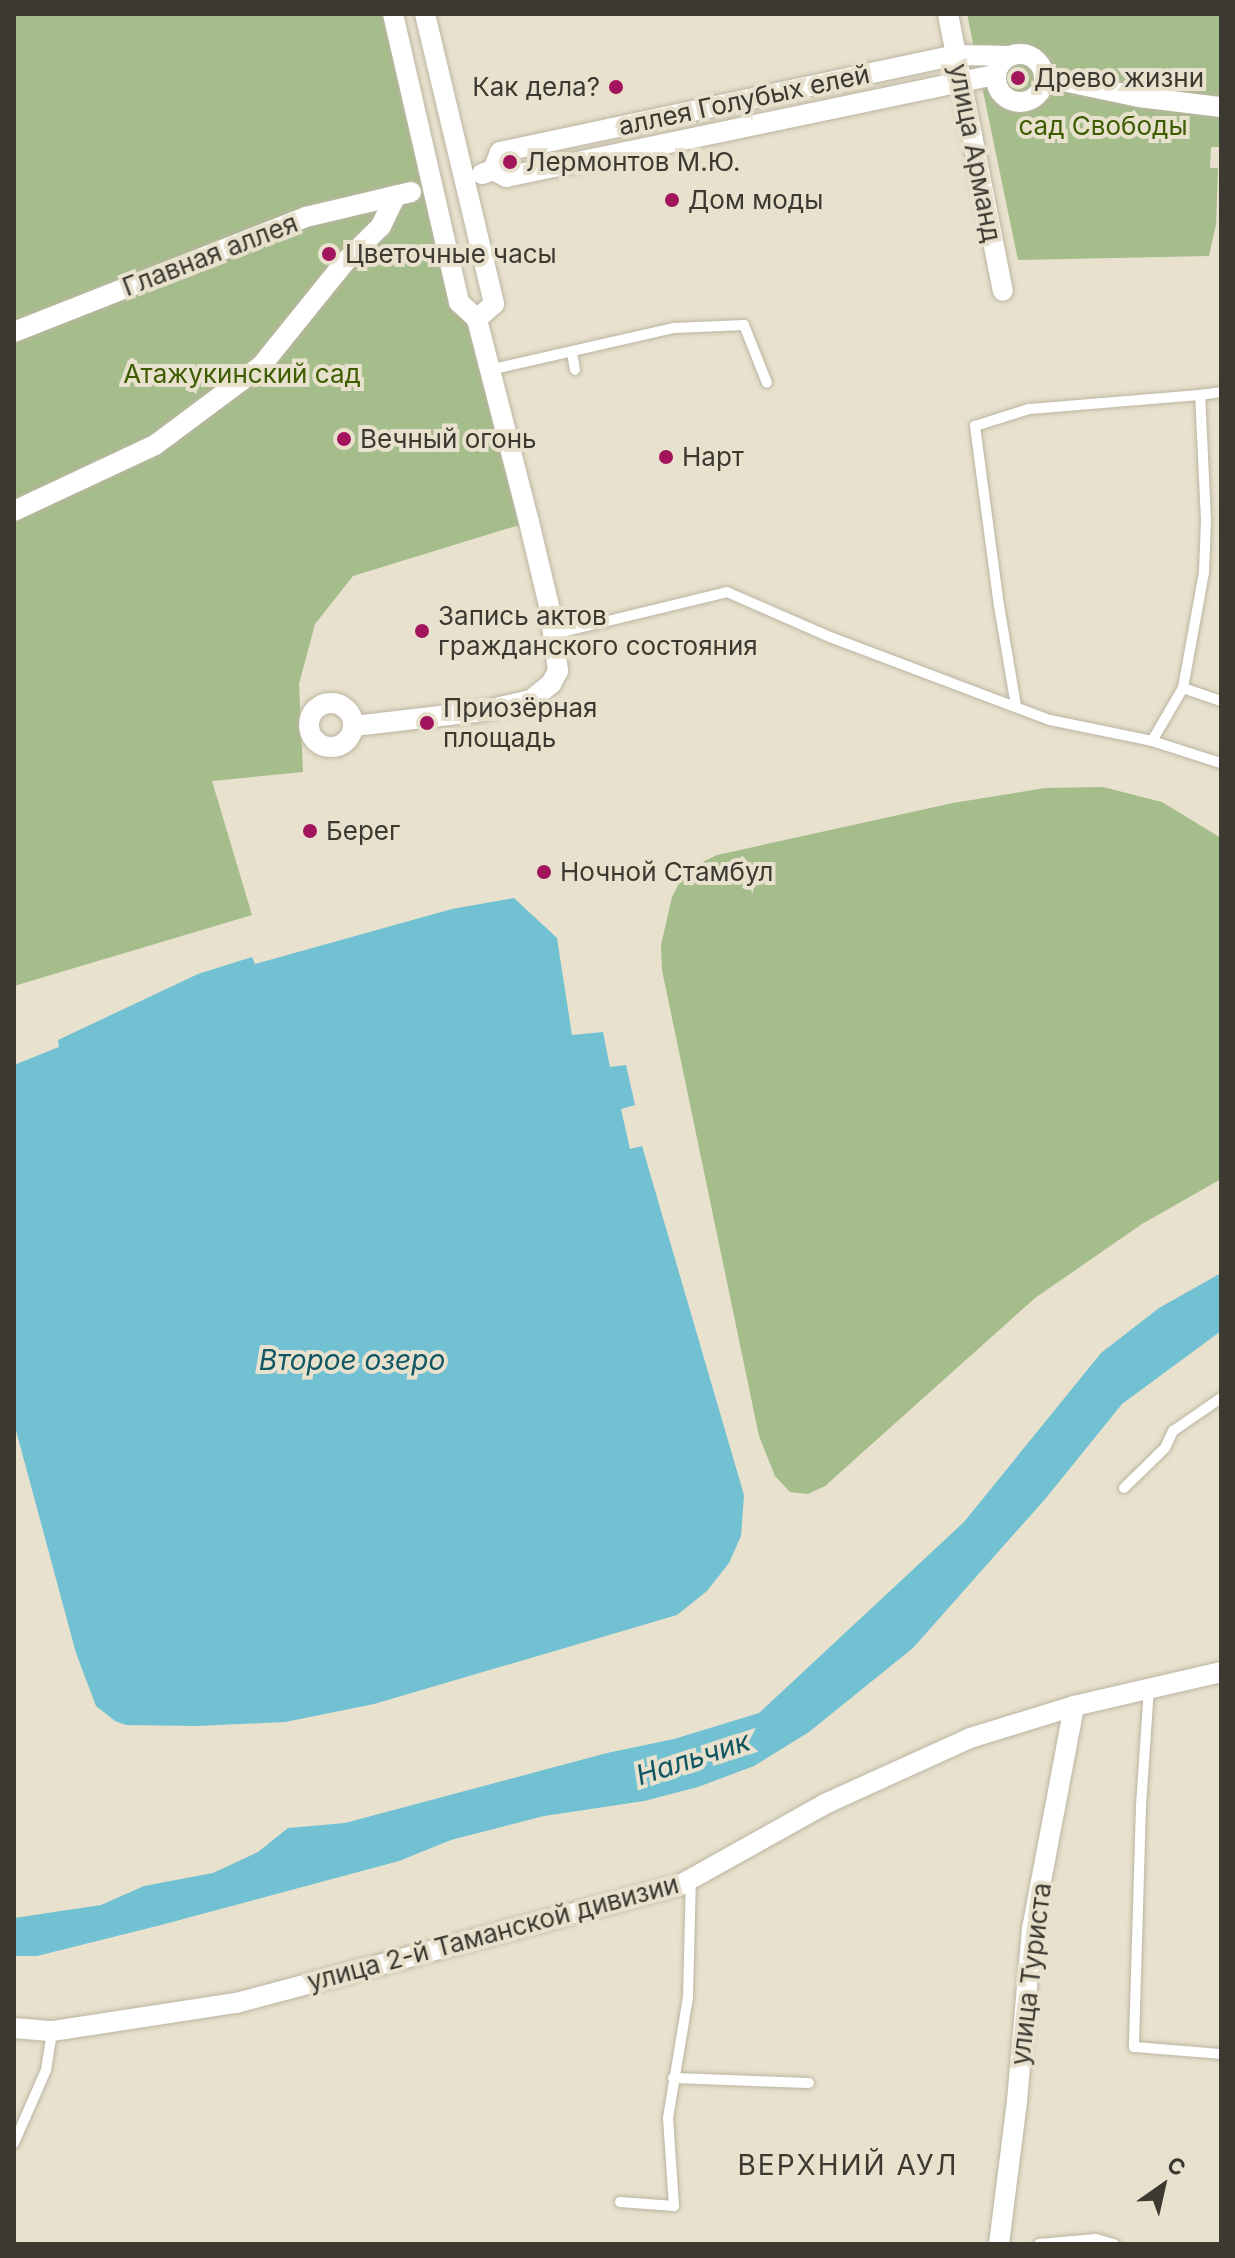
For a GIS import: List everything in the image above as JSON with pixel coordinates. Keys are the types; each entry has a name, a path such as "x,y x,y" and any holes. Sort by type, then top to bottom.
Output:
{"street":[{"name":"улица Арманд","path":"948,14 1003,291"},
{"path":"354,726 483,711 531,700 551,684 558,671 554,634 477,319 459,302 395,20 425,17 494,304 477,319"},
{"name":"аллея Голубых елей","path":"995,75 506,177 488,172 500,152 956,55 1008,56"},
{"path":"1008,56 1032,57 1038,62 1044,77 1039,93 1017,103 1003,97 995,75 1008,56"},
{"path":"1044,77 1139,97 1221,107"},
{"name":"Главная аллея","path":"14,332 306,217 403,193 381,226 344,263 261,366 155,445 14,511"},
{"name":"улица 2-й Таманской дивизии","path":"14,2028 52,2031 236,2003 483,1935 565,1918 691,1878 827,1803 954,1745 1074,1706 1221,1672"},
{"name":"улица Туриста","path":"999,2244 1017,2101 1032,1929 1074,1706"}],"lane":[{"path":"489,370 674,328 744,325 767,383"},
{"path":"572,353 575,370"},
{"path":"1016,706 975,426 1029,409 1221,392"},
{"path":"1152,741 1183,688 1204,572 1206,520 1200,395"},
{"path":"554,634 727,592 830,637 1050,720 1152,741 1221,763"},
{"path":"1183,688 1221,701"},
{"path":"1124,1488 1165,1448 1173,1431 1221,1398"},
{"path":"1149,1688 1141,1806 1134,2047 1221,2054"},
{"path":"620,2202 674,2206 668,2118 688,1997 691,1878"},
{"path":"14,2143 46,2070 52,2031"},
{"path":"673,2078 749,2078 788,2084 809,2083"},
{"path":"1039,2244 1096,2239 1114,2244"}],"green space":[{"name":"Атажукинский сад","path":"14,14 393,14 459,302 477,319 529,522 353,576 315,624 299,684 303,772 212,781 252,915 14,986"},
{"name":"сад Свободы","path":"967,14 1221,14 1221,147 1211,147 1210,168 1218,168 1216,224 1209,256 1018,260"},
{"path":"1103,787 1162,802 1221,838 1221,1179 1142,1224 1035,1298 825,1486 808,1494 790,1492 775,1476 759,1436 662,970 661,945 672,897 686,870 717,855 953,803 1045,788"}],"water":[{"name":"Второе озеро","path":"514,898 557,938 572,1035 603,1032 610,1067 626,1065 635,1105 621,1109 630,1149 642,1146 744,1495 741,1536 729,1563 707,1591 677,1615 374,1704 285,1722 197,1726 126,1725 115,1721 96,1706 76,1653 14,1423 14,1065 59,1047 58,1040 198,974 252,957 255,964 452,909"},
{"name":"Нальчик","path":"1221,1273 1221,1331 1122,1404 1046,1498 913,1648 809,1732 754,1766 698,1787 644,1801 544,1816 451,1840 399,1861 161,1925 37,1956 14,1956 14,1918 101,1905 144,1886 213,1873 258,1852 288,1828 345,1823 607,1753 674,1739 759,1713 964,1522 1101,1353 1159,1308"}],"place":[{"name":"Древо жизни","path":"1018,78"},
{"name":"Как дела?","path":"616,87"},
{"name":"Лермонтов М.Ю.","path":"510,162"},
{"name":"Дом моды","path":"672,200"},
{"name":"Цветочные часы","path":"329,254"},
{"name":"Вечный огонь","path":"344,439"},
{"name":"Нарт","path":"666,457"},
{"name":"Запись актов гражданского состояния","path":"422,631"},
{"name":"Приозёрная площадь","path":"427,723"},
{"name":"Берег","path":"310,831"},
{"name":"Ночной Стамбул","path":"544,872"}],"district":[{"name":"ВЕРХНИЙ АУЛ","path":"848,2165"}]}
